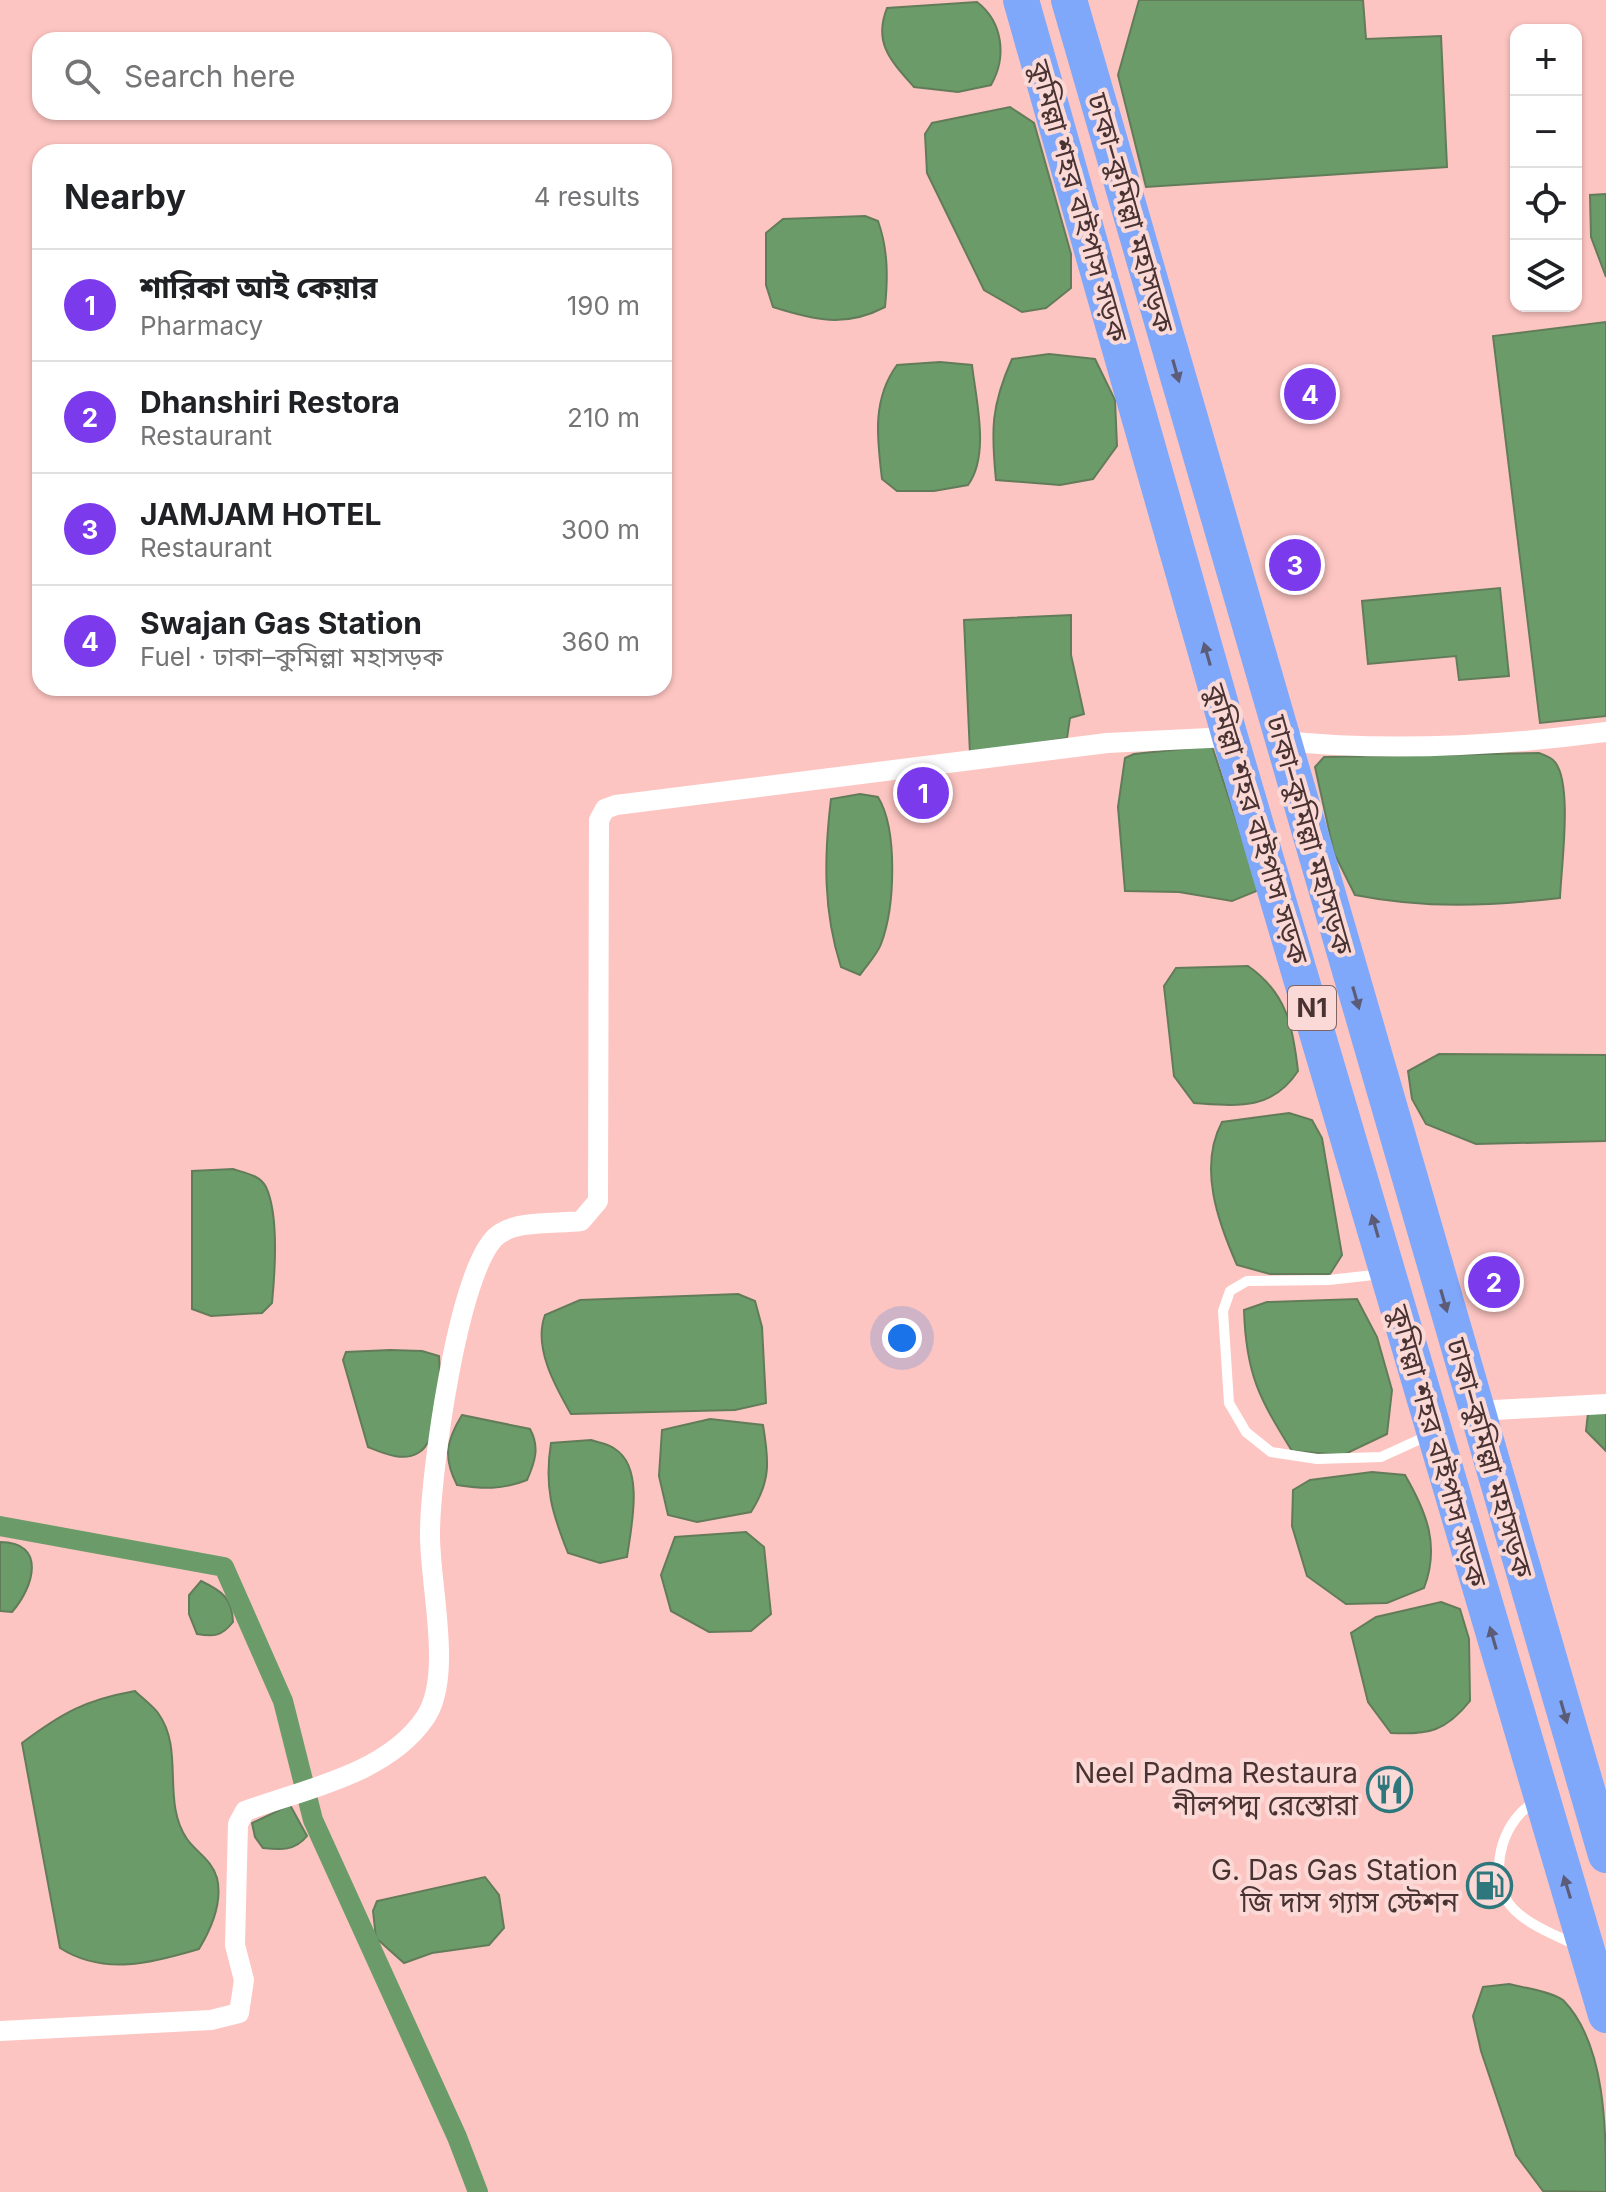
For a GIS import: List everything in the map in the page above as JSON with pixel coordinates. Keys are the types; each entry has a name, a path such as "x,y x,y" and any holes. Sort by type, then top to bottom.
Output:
{"highway":[{"name":"কুমিল্লা শহর বাইপাস সড়ক","path":"1021,0 1230,737 1254,806 1433,1433 1606,2015"},
{"name":"ঢাকা–কুমিল্লা মহাসড়ক","path":"1069,0 1606,1855"}],"street":[{"path":"1283,741 1334,746 1516,744 1606,732"},
{"path":"0,2031 211,2020 239,2013 244,1980 235,1945 238,1824 245,1811 372,1765 408,1737 434,1703 438,1677 429,1532 445,1402 470,1282 484,1248 500,1233 519,1227 581,1221 598,1201 599,820 605,809 616,805 1107,743 1230,737"},
{"path":"1476,1411 1606,1404"}],"lane":[{"path":"1388,1273 1329,1280 1247,1281 1230,1291 1223,1311 1229,1403 1246,1432 1271,1452 1317,1459 1381,1457 1433,1433"},
{"path":"1541,1799 1525,1807 1508,1831 1498,1865 1507,1900 1532,1922 1586,1951"}],"shaded area":[{"path":"1139,0 1363,0 1366,39 1441,36 1447,167 1146,187 1118,75"},
{"path":"977,2 992,19 1000,40 999,63 991,85 958,92 914,87 898,69 883,42 883,20 887,8"},
{"path":"1010,107 1034,123 1071,254 1071,288 1046,308 1022,312 984,290 927,173 925,134 932,123"},
{"path":"1606,194 1606,277 1591,237 1590,195"},
{"path":"865,216 878,221 884,242 887,274 885,307 856,318 829,320 773,307 766,285 766,233 783,219"},
{"path":"1606,322 1606,716 1540,723 1493,336"},
{"path":"1049,354 1095,359 1115,400 1117,446 1093,479 1060,485 996,480 994,418 1012,359"},
{"path":"940,362 972,365 980,427 975,473 968,485 934,491 897,491 882,479 878,419 883,391 897,365"},
{"path":"1500,588 1509,676 1459,680 1456,656 1368,664 1362,601"},
{"path":"1071,615 1071,655 1084,714 1070,718 1067,738 970,754 964,620"},
{"path":"1212,746 1259,890 1232,901 1179,892 1125,891 1118,807 1125,758 1134,754"},
{"path":"1539,753 1555,762 1564,789 1560,898 1458,905 1355,895 1334,853 1315,767 1324,757"},
{"path":"860,794 878,797 884,811 889,829 892,869 886,928 881,944 860,975 841,967 828,905 826,863 831,799"},
{"path":"1248,966 1280,999 1294,1040 1298,1071 1277,1093 1252,1103 1194,1103 1174,1076 1164,986 1176,968"},
{"path":"1439,1054 1606,1055 1606,1141 1476,1144 1426,1124 1412,1099 1408,1071"},
{"path":"1289,1113 1312,1120 1322,1138 1342,1255 1330,1274 1270,1274 1237,1265 1213,1194 1212,1157 1222,1122"},
{"path":"233,1169 260,1180 270,1199 275,1244 272,1303 262,1313 211,1316 192,1309 192,1171"},
{"path":"738,1294 755,1301 762,1327 766,1403 735,1410 571,1414 544,1353 542,1327 545,1315 580,1300"},
{"path":"1357,1299 1377,1337 1392,1390 1387,1434 1343,1455 1292,1451 1256,1385 1248,1352 1244,1310 1267,1302"},
{"path":"422,1351 439,1356 435,1423 426,1446 412,1456 393,1456 368,1447 343,1360 346,1352"},
{"path":"1606,1411 1606,1451 1586,1431 1588,1413"},
{"path":"462,1415 530,1429 535,1454 527,1480 492,1488 457,1485 448,1450 452,1433"},
{"path":"710,1419 763,1425 767,1470 758,1501 751,1512 697,1522 668,1515 659,1476 662,1430"},
{"path":"591,1440 613,1447 624,1458 633,1484 633,1515 627,1557 600,1563 568,1553 549,1487 551,1443"},
{"path":"1372,1472 1405,1475 1420,1503 1429,1530 1429,1573 1424,1588 1387,1603 1346,1604 1307,1576 1292,1526 1293,1490 1310,1480"},
{"path":"746,1532 764,1547 771,1614 751,1631 709,1632 671,1611 661,1575 675,1537"},
{"path":"0,1542 25,1549 32,1568 26,1591 12,1612 0,1611"},
{"path":"201,1581 220,1592 231,1607 233,1622 217,1634 197,1634 189,1614 189,1595"},
{"path":"1441,1602 1460,1609 1469,1639 1470,1701 1453,1719 1436,1729 1391,1733 1368,1702 1351,1633 1376,1617"},
{"path":"135,1691 156,1710 166,1727 179,1824 187,1839 215,1872 217,1906 199,1949 146,1962 94,1962 60,1948 22,1743 75,1709"},
{"path":"290,1805 307,1836 287,1848 263,1848 255,1837 252,1823"},
{"path":"485,1877 499,1895 504,1928 489,1945 432,1953 404,1963 376,1938 373,1911 377,1901"},
{"path":"1509,1984 1563,2000 1588,2040 1601,2089 1606,2192 1543,2191 1516,2155 1481,2051 1473,2016 1483,1987"}],"waterway":[{"path":"0,1526 224,1567 283,1701 313,1820 457,2137 478,2192"}],"place":[{"name":"Swajan Gas Station","path":"1310,394"},
{"name":"JAMJAM HOTEL","path":"1295,565"},
{"name":"শারিকা আই কেয়ার","path":"923,793"},
{"name":"Dhanshiri Restora","path":"1494,1282"},
{"name":"Neel Padma Restaura নীলপদ্ম রেস্তোরা","path":"1389,1789"},
{"name":"G. Das Gas Station জি দাস গ্যাস স্টেশন","path":"1489,1886"}]}
